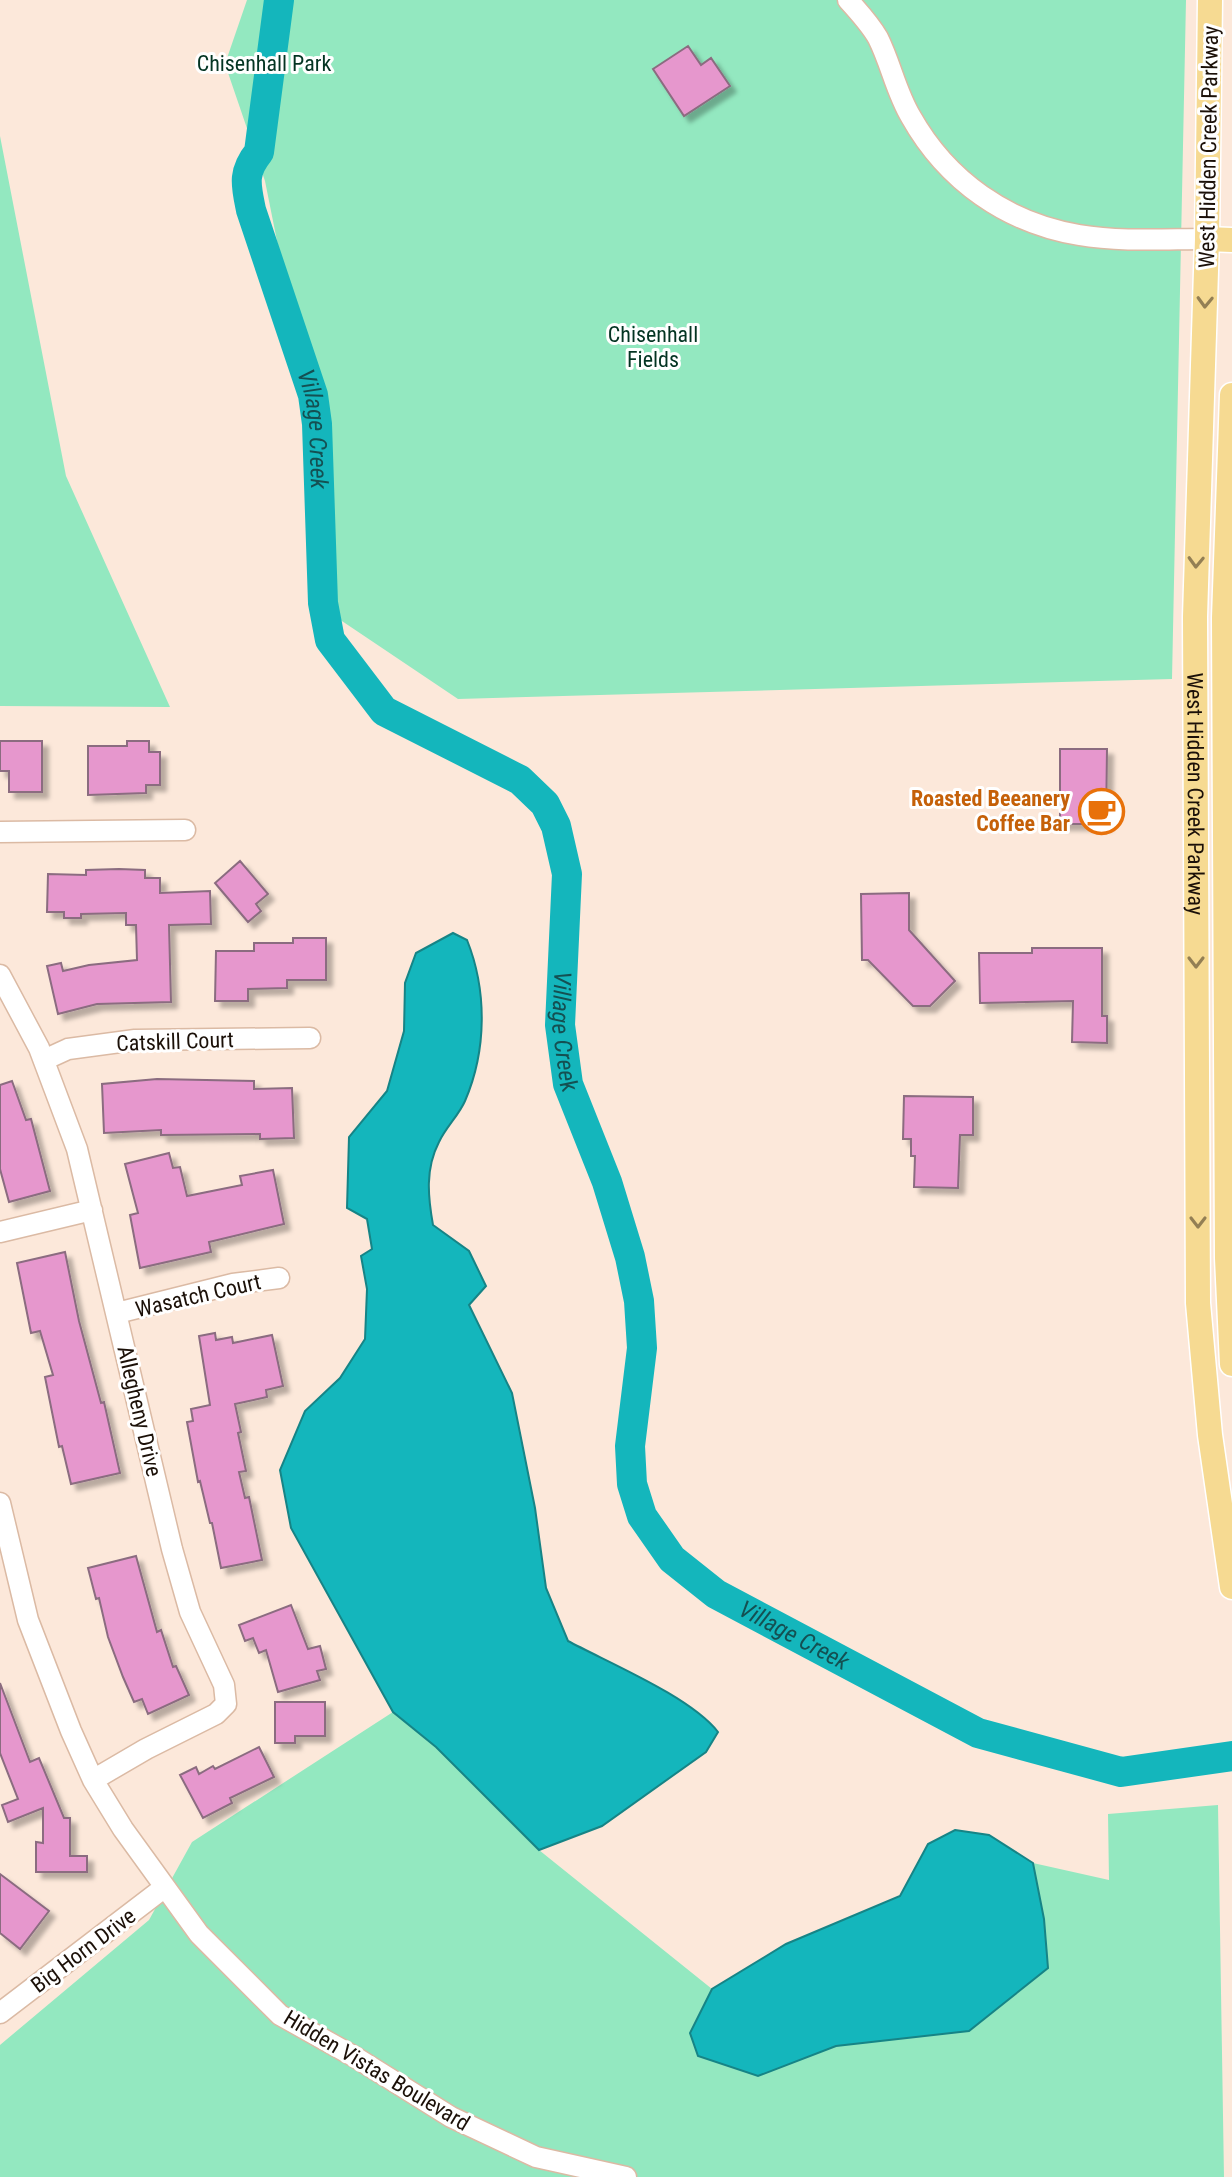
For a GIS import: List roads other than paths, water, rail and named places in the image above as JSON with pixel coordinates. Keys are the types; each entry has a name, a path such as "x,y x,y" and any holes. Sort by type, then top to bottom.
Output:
{"main road":[{"name":"West Hidden Creek Parkway","path":"1210,0 1207,239 1195,617 1198,1303 1201,1361 1232,1587"},
{"path":"1207,239 1232,240"},
{"name":"West Hidden Creek Parkway","path":"1232,395 1228,619 1230,1180 1227,1258 1232,1364"}],"street":[{"path":"848,0 878,39 911,118 949,170 972,190 1023,220 1052,230 1116,239 1207,239"},
{"path":"0,832 185,830"},
{"name":"Allegheny Drive","path":"0,975 44,1060 77,1149 172,1549 190,1612 212,1666 224,1685 226,1704 216,1714 93,1780"},
{"name":"Catskill Court","path":"44,1060 68,1049 135,1040 310,1038"},
{"path":"1198,1180 1230,1180"},
{"path":"0,1232 92,1210"},
{"name":"Wasatch Court","path":"117,1313 233,1284 279,1278"},
{"name":"Hidden Vistas Boulevard","path":"0,1503 28,1620 93,1780 123,1829 199,1934 280,2015 451,2117 536,2157 626,2177"},
{"name":"Big Horn Drive","path":"0,2013 165,1887"}],"water":[{"path":"453,933 467,940 474,959 481,999 481,1041 465,1101 442,1137 431,1162 431,1215 433,1225 469,1251 486,1286 469,1305 512,1393 535,1508 546,1588 568,1641 689,1706 718,1732 706,1752 602,1826 539,1850 436,1747 393,1712 291,1528 280,1470 305,1411 340,1378 365,1339 367,1289 361,1256 372,1249 367,1219 347,1208 349,1137 387,1091 404,1031 405,983 416,953"},
{"path":"955,1830 989,1835 1033,1863 1044,1919 1048,1968 969,2031 836,2046 758,2076 698,2056 690,2033 712,1989 786,1944 900,1896 928,1844"}],"waterway":[{"name":"Village Creek","path":"279,0 259,152 250,166 247,186 251,210 313,395 317,424 323,603 330,640 384,711 520,780 545,804 556,826 567,874 560,1025 568,1084 607,1182 630,1257 639,1301 642,1348 630,1446 632,1484 642,1516 672,1559 716,1594 978,1733 1121,1772 1232,1756"}],"place":[{"name":"Roasted Beeanery Coffee Bar","path":"1101,811"}],"park label":[{"name":"Chisenhall Park","path":"264,63"},
{"name":"Chisenhall Fields","path":"653,346"}]}
